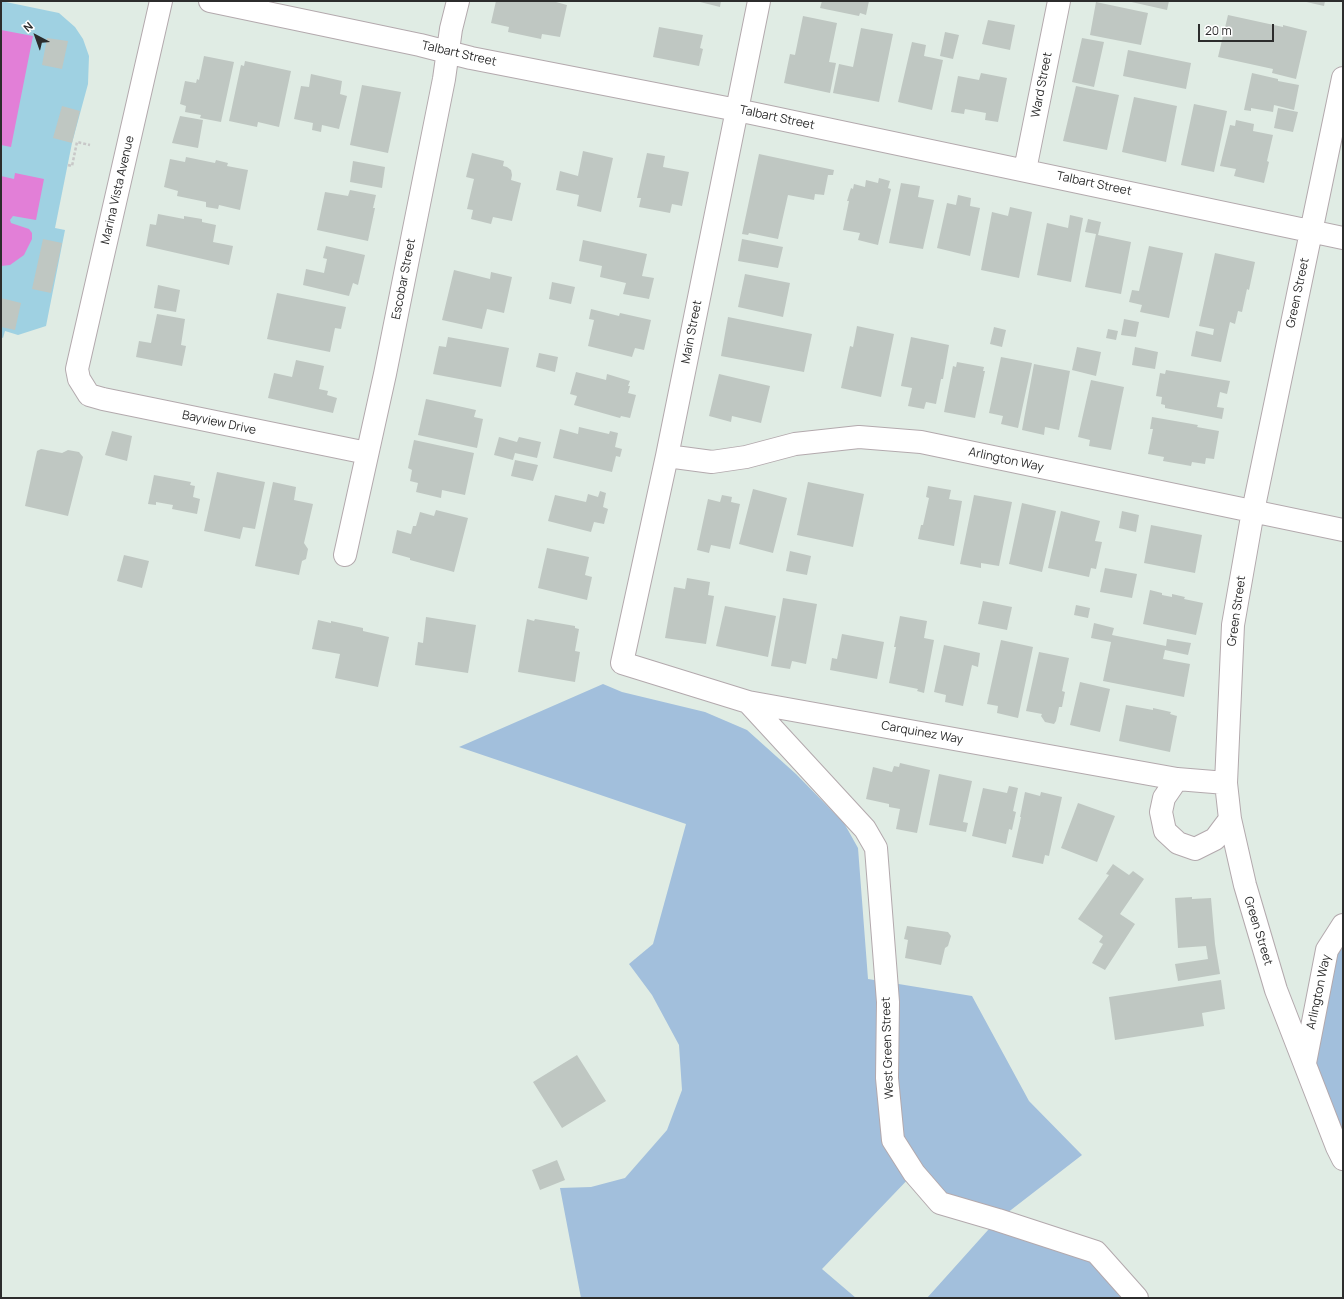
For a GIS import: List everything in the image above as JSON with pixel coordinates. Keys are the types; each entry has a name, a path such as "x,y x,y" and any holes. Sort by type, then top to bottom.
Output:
{"street":[{"name":"Marina Vista Avenue","path":"79,379 79,361 161,1"},
{"name":"Talbart Street","path":"210,1 420,45 471,58 737,110 1343,238"},
{"name":"Escobar Street","path":"345,555 385,374 444,79 458,1"},
{"name":"Main Street","path":"622,663 667,456 760,1"},
{"name":"Ward Street","path":"1025,170 1059,1"},
{"name":"Green Street","path":"1343,78 1253,511 1233,625 1226,783 1230,818 1245,885 1274,982 1343,1159"},
{"name":"Bayview Drive","path":"79,379 89,395 103,399 367,453"},
{"name":"Arlington Way","path":"667,456 712,462 746,457 795,444 858,437 921,442 1343,530"},
{"name":"Carquinez Way","path":"622,663 748,702 1177,779 1226,783"},
{"name":"West Green Street","path":"748,702 865,829 876,848 888,1002 887,1078 893,1140 914,1173 940,1203 1096,1252 1137,1298"},
{"path":"1177,779 1164,798 1161,812 1165,831 1178,843 1195,849 1215,839 1230,818"},
{"name":"Arlington Way","path":"1305,1063 1327,950 1343,926"}],"path":[{"path":"68,165 72,166 77,142 90,145"}],"shaded area":[{"path":"1,1 59,13 75,27 83,39 89,56 88,84 72,143 55,228 65,230 46,326 18,335 5,331 3,338 1,337"},
{"path":"1,30 33,36 11,147 1,145"},
{"path":"15,173 44,179 36,220 13,216 10,220 11,223 29,229 32,233 32,239 24,255 10,265 1,266 1,176 14,179"},
{"path":"603,684 622,692 705,712 747,730 796,774 844,823 858,848 868,979 972,996 1029,1101 1082,1155 998,1220 1096,1252 1137,1298 927,1298 997,1220 940,1203 914,1173 822,1269 856,1298 581,1298 560,1188 591,1187 625,1178 667,1130 682,1090 679,1045 652,995 629,964 653,944 686,824 459,747"},
{"path":"1343,926 1343,1159 1305,1063"}],"building":[{"path":"496,1 556,1 567,5 560,37 542,34 541,39 508,32 509,27 491,23"},
{"path":"696,1 721,1 720,7"},
{"path":"822,1 869,1 866,15 860,13 859,16 820,8"},
{"path":"1127,1 1169,1 1167,10"},
{"path":"1302,1 1325,1 1324,6"},
{"path":"1096,2 1148,13 1141,45 1090,35"},
{"path":"1228,15 1307,31 1296,79 1272,73 1273,69 1218,57"},
{"path":"803,16 837,23 829,62 836,63 830,93 784,83 790,54 795,55"},
{"path":"988,20 1015,25 1010,50 982,44"},
{"path":"659,27 703,35 700,48 703,49 699,66 653,57"},
{"path":"861,28 893,34 879,102 833,93 839,64 853,67"},
{"path":"945,32 959,35 953,59 940,56"},
{"path":"47,38 68,41 62,69 42,65"},
{"path":"1082,38 1104,42 1094,87 1072,82"},
{"path":"912,42 926,45 924,56 943,60 932,110 898,102"},
{"path":"1128,50 1191,63 1186,89 1123,76"},
{"path":"204,56 234,62 221,122 200,118 201,115 185,112 186,106 180,104 185,81 196,83 197,79 199,80"},
{"path":"245,61 291,71 279,127 258,122 257,127 229,121 241,65 244,66"},
{"path":"981,73 1007,78 998,122 985,120 986,113 965,109 964,114 951,112 958,76 979,80"},
{"path":"1252,73 1278,79 1278,81 1299,85 1294,110 1274,105 1273,112 1251,108 1251,111 1244,110"},
{"path":"311,74 342,81 340,94 347,96 339,129 322,125 321,132 312,130 313,123 294,119 301,86 309,87"},
{"path":"362,85 401,92 388,153 350,145"},
{"path":"1076,86 1119,95 1107,150 1063,141"},
{"path":"1134,97 1177,106 1166,162 1122,152"},
{"path":"1194,104 1227,111 1214,172 1181,165"},
{"path":"62,106 80,111 72,143 53,138"},
{"path":"1278,108 1298,112 1293,132 1274,128"},
{"path":"180,116 203,120 198,148 172,143"},
{"path":"1236,120 1254,124 1253,131 1273,135 1264,183 1234,176 1236,169 1220,166 1230,125 1235,126"},
{"path":"583,151 613,158 601,212 577,206 579,195 556,190 560,171 578,176"},
{"path":"472,153 504,161 503,166 511,170 511,180 521,183 512,221 493,217 491,224 471,219 473,210 467,209 474,179 466,177"},
{"path":"647,153 665,156 663,167 689,172 682,206 672,204 670,213 639,207 641,198 637,198"},
{"path":"759,154 834,170 833,175 828,175 824,195 815,194 814,200 788,195 778,239 749,233 748,235 742,234"},
{"path":"186,157 215,163 216,160 228,163 227,166 248,170 240,210 219,205 218,209 206,207 206,202 177,196 178,191 164,187 170,159 185,162"},
{"path":"353,161 385,167 382,188 350,182"},
{"path":"879,178 890,181 888,188 891,189 878,245 858,240 860,233 843,230 849,201 847,201 851,188 853,189 854,184 865,187 866,180 878,183"},
{"path":"901,183 920,186 918,197 934,200 923,249 889,243"},
{"path":"350,190 376,195 373,208 375,208 368,241 317,230 325,192 348,196"},
{"path":"958,195 971,198 970,206 980,208 970,256 937,248 947,203 956,205"},
{"path":"1010,207 1032,212 1019,278 981,270 992,212 1008,216"},
{"path":"158,214 184,219 184,216 202,219 202,222 216,225 213,242 233,246 229,265 146,246 150,224 156,225"},
{"path":"1070,215 1083,218 1071,282 1037,275 1047,223 1068,228"},
{"path":"1088,219 1101,222 1098,235 1131,242 1121,294 1085,287 1096,234 1085,232"},
{"path":"43,239 62,243 51,293 32,289"},
{"path":"742,239 783,247 778,268 738,261"},
{"path":"583,240 647,254 642,276 654,278 649,299 623,294 626,283 600,277 602,266 579,261"},
{"path":"326,246 365,255 358,285 353,283 349,296 303,285 306,269 324,273 327,259 323,258"},
{"path":"1149,246 1183,253 1169,318 1140,312 1142,305 1129,302 1132,290 1139,291"},
{"path":"1215,253 1255,262 1249,290 1247,289 1242,312 1238,311 1235,324 1230,322 1221,362 1191,356 1196,331 1213,335 1214,329 1199,326"},
{"path":"454,270 490,279 491,272 512,277 504,313 487,309 482,329 442,320"},
{"path":"745,274 790,283 783,317 738,307"},
{"path":"552,282 575,287 571,304 549,299"},
{"path":"158,285 180,290 176,312 154,308"},
{"path":"277,293 346,307 341,329 335,328 330,352 267,339"},
{"path":"1,298 21,303 15,330 1,327"},
{"path":"591,309 619,316 620,313 651,320 644,350 635,348 632,357 588,346 594,320 589,319"},
{"path":"157,314 185,319 181,345 186,346 182,366 136,357 139,341 151,343"},
{"path":"728,317 812,334 804,372 721,356"},
{"path":"1124,319 1139,322 1136,337 1121,335"},
{"path":"857,326 894,334 881,397 841,388 850,346 853,347"},
{"path":"994,327 1006,330 1002,347 990,344"},
{"path":"1108,329 1118,331 1116,340 1106,338"},
{"path":"448,337 509,348 501,387 433,374 439,346 446,347"},
{"path":"911,337 949,345 943,379 941,379 936,404 926,402 924,409 908,406 912,388 901,386"},
{"path":"1077,347 1101,352 1096,376 1072,370"},
{"path":"1135,347 1158,352 1155,369 1132,365"},
{"path":"539,353 558,357 555,372 536,367"},
{"path":"1001,357 1032,363 1018,428 1001,424 1003,416 989,413"},
{"path":"296,360 324,366 319,389 328,391 327,395 337,398 333,413 268,398 274,373 292,377"},
{"path":"957,362 984,367 983,371 985,371 975,418 944,412 953,366 956,367"},
{"path":"1034,364 1070,371 1059,430 1045,427 1044,435 1022,430"},
{"path":"1166,370 1230,381 1227,394 1220,392 1217,407 1224,408 1222,419 1165,408 1165,405 1161,404 1162,397 1156,396 1160,373 1165,374"},
{"path":"576,372 606,380 607,374 630,381 628,393 636,395 630,418 621,416 620,418 574,405 577,396 570,394"},
{"path":"719,374 770,386 761,423 732,416 731,422 709,416"},
{"path":"1091,380 1124,387 1111,450 1089,446 1090,440 1078,437"},
{"path":"426,399 476,410 474,417 483,419 477,448 418,435"},
{"path":"1152,417 1198,425 1197,427 1219,431 1214,459 1206,458 1205,464 1192,462 1191,466 1163,461 1164,457 1148,454 1153,429 1150,429"},
{"path":"579,427 609,434 610,431 618,433 615,447 622,449 620,457 616,456 612,472 553,458 560,429 578,434"},
{"path":"112,431 132,436 127,461 105,455"},
{"path":"499,437 517,442 519,437 541,442 537,458 515,453 513,460 494,455"},
{"path":"414,440 474,453 465,495 442,490 441,498 416,492 418,483 410,481 412,470 408,468"},
{"path":"41,449 62,453 68,450 79,452 83,457 68,516 25,506 37,451"},
{"path":"515,460 538,465 533,481 511,476"},
{"path":"217,472 265,482 255,529 243,527 240,539 204,531"},
{"path":"154,475 191,482 190,485 195,486 193,497 200,499 197,514 172,509 173,505 156,502 156,505 148,504"},
{"path":"273,482 296,487 294,500 313,504 304,543 308,549 306,559 302,561 299,575 255,566"},
{"path":"808,482 864,494 853,547 797,535"},
{"path":"928,486 951,490 949,499 962,501 954,546 918,539 921,525 923,525 929,498 926,497"},
{"path":"753,489 787,498 773,553 739,544"},
{"path":"600,491 606,493 603,507 608,509 604,524 594,522 591,532 548,521 555,495 586,502 588,494 598,497"},
{"path":"722,495 732,497 731,502 740,504 730,549 711,545 709,553 697,550 708,499 720,502"},
{"path":"974,495 1012,502 999,566 981,563 981,568 960,564"},
{"path":"1022,503 1056,511 1042,572 1009,564"},
{"path":"436,510 468,518 454,572 410,560 410,558 392,553 397,530 411,534 413,526 416,526 420,512 434,516"},
{"path":"1061,511 1100,521 1095,541 1102,542 1096,569 1091,568 1089,577 1048,568"},
{"path":"1122,511 1139,515 1136,532 1119,528"},
{"path":"1151,525 1202,535 1195,573 1144,563"},
{"path":"547,548 589,557 585,575 592,577 587,600 538,588"},
{"path":"790,551 811,556 807,575 786,571"},
{"path":"124,555 149,561 142,588 117,581"},
{"path":"1105,568 1137,574 1132,598 1100,592"},
{"path":"687,578 710,582 708,595 714,596 706,644 665,638 674,587 685,589"},
{"path":"1150,590 1162,593 1162,595 1172,597 1172,594 1185,597 1184,599 1203,603 1196,635 1143,624"},
{"path":"783,598 817,604 806,664 792,661 790,669 771,666"},
{"path":"983,601 1012,607 1007,630 978,624"},
{"path":"1076,605 1090,608 1088,618 1074,615"},
{"path":"725,606 776,616 768,657 716,646"},
{"path":"900,616 927,621 924,638 934,640 924,693 917,691 918,689 889,683"},
{"path":"426,617 476,625 468,673 415,665 418,642 423,643"},
{"path":"527,619 575,626 575,628 579,629 575,651 580,652 575,682 518,672"},
{"path":"318,620 331,623 331,621 363,628 363,631 389,637 378,687 335,678 340,654 312,649"},
{"path":"1094,623 1114,628 1112,635 1166,646 1167,639 1191,643 1188,655 1165,650 1163,659 1190,664 1184,697 1103,681 1111,642 1091,638"},
{"path":"842,634 884,642 877,679 830,670 832,658 837,659"},
{"path":"1001,640 1033,647 1018,718 997,713 998,706 987,704"},
{"path":"944,645 980,653 978,667 972,665 963,706 945,702 946,695 934,692"},
{"path":"1039,652 1069,658 1062,691 1065,692 1062,707 1059,707 1054,724 1045,722 1041,716 1042,714 1026,711"},
{"path":"1080,682 1110,689 1100,732 1070,725"},
{"path":"1126,705 1153,710 1153,708 1171,712 1170,714 1177,716 1170,752 1119,741"},
{"path":"900,763 930,770 917,833 896,829 900,809 889,807 889,804 866,799 873,767 892,772 894,766 899,767"},
{"path":"939,774 972,781 963,822 968,823 966,832 929,825"},
{"path":"1009,786 1018,788 1013,811 1016,812 1012,830 1009,829 1006,844 972,836 983,788 1007,793"},
{"path":"1025,792 1040,796 1041,792 1062,797 1049,856 1045,855 1043,864 1012,857"},
{"path":"1078,803 1115,816 1097,862 1061,848"},
{"path":"1113,864 1129,875 1133,871 1144,879 1120,914 1135,924 1105,970 1092,963 1103,944 1099,942 1103,936 1078,919 1109,875 1106,874"},
{"path":"1192,897 1192,899 1211,898 1215,944 1220,974 1178,981 1175,964 1208,959 1206,946 1178,948 1175,898"},
{"path":"907,926 948,932 951,936 948,946 945,948 941,965 905,958 908,940 904,939"},
{"path":"1221,980 1225,1009 1202,1013 1204,1026 1115,1040 1109,997"},
{"path":"577,1055 606,1101 562,1128 533,1082"},
{"path":"557,1160 565,1180 540,1190 532,1170"}]}
